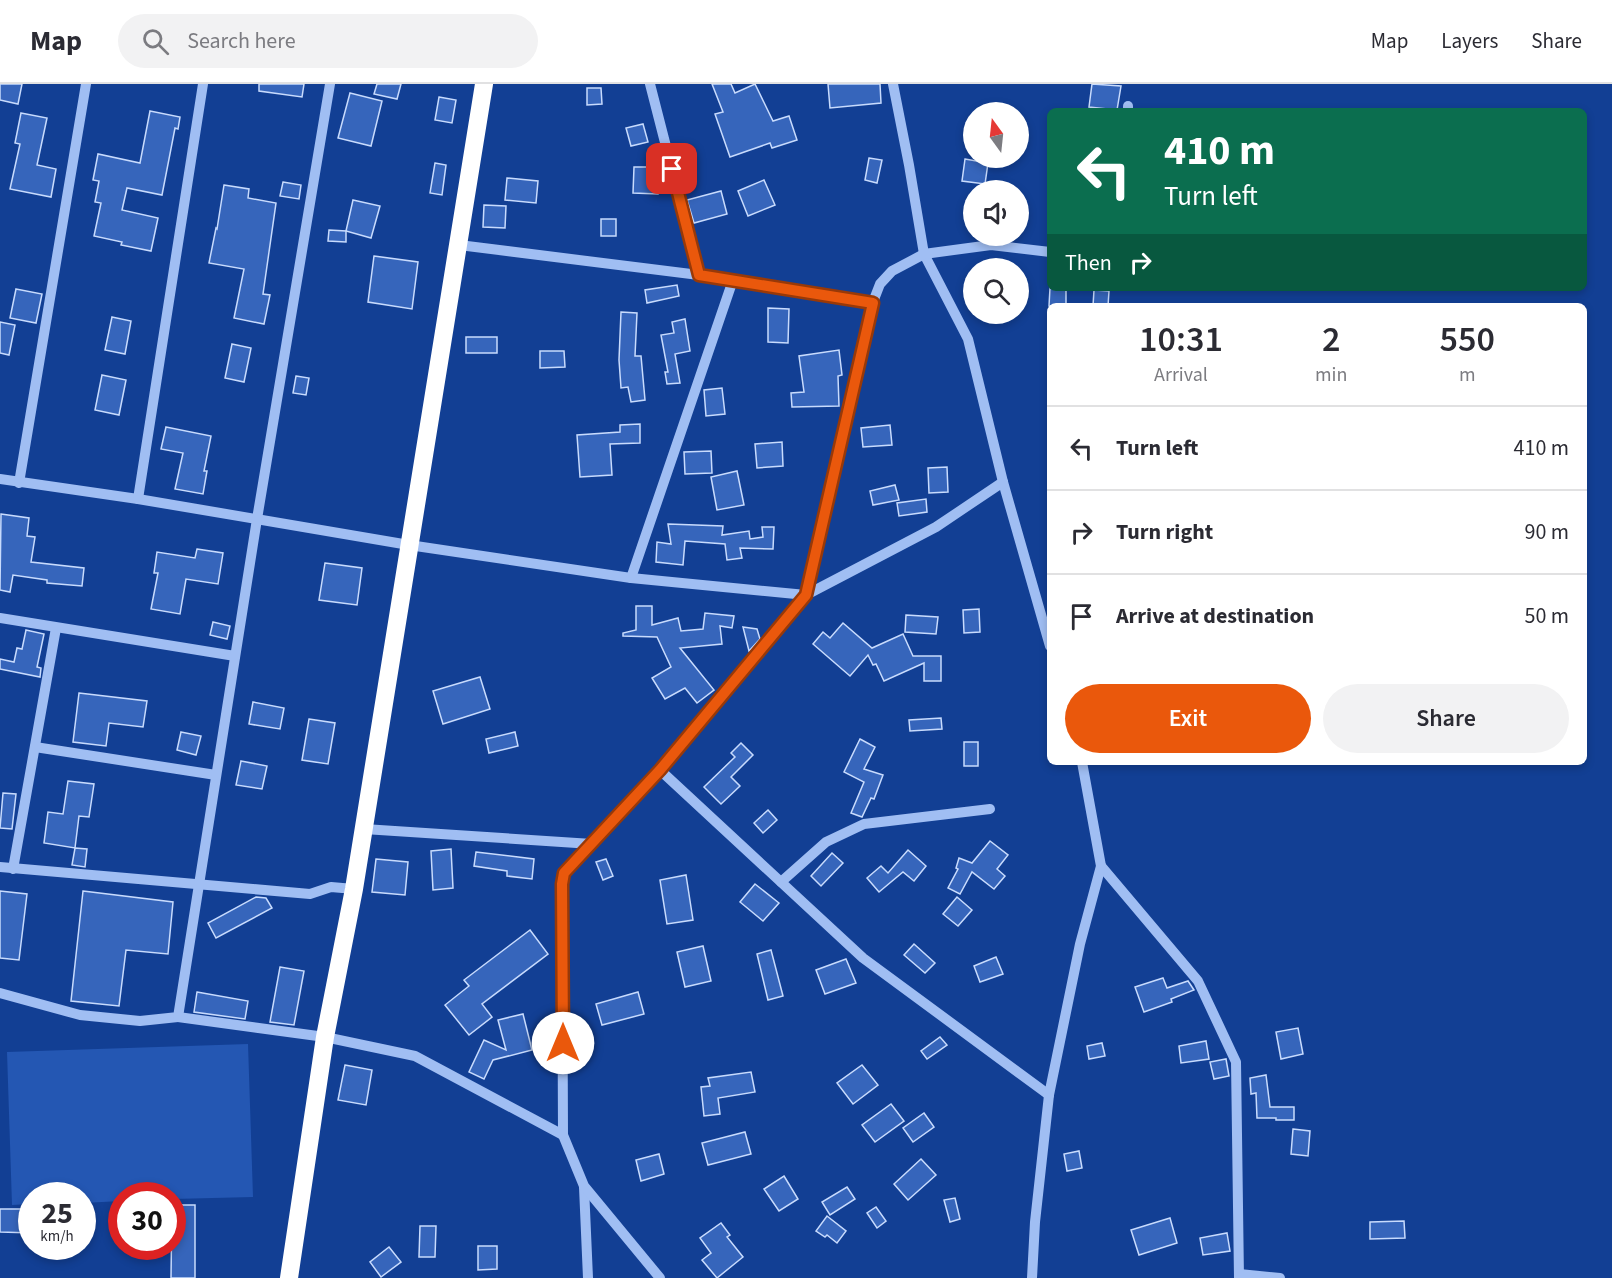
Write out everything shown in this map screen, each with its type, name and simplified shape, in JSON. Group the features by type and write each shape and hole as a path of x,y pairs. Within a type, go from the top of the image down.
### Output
{"highway":[{"path":"289,1278 326,1037 364,829 484,84"}],"street":[{"path":"19,483 86,84"},
{"path":"138,499 203,84"},
{"path":"178,1017 257,519 330,84"},
{"path":"650,84 699,275"},
{"path":"893,84 924,254 968,339 1003,482 1047,636"},
{"path":"459,245 699,275 873,303"},
{"path":"806,595 873,303 880,284 892,271 924,254 991,245 1047,252"},
{"path":"631,578 733,280"},
{"path":"0,479 138,499 409,545 631,578 806,595"},
{"path":"660,1278 584,1186 563,1135 562,884 564,873 660,770 806,595 936,527 1003,482"},
{"path":"0,618 235,656"},
{"path":"13,869 56,628"},
{"path":"34,747 216,775"},
{"path":"1032,1278 1035,1222 1049,1095 1080,944 1101,866 1083,765"},
{"path":"660,770 863,958 1049,1095"},
{"path":"781,882 825,842 864,824 990,809"},
{"path":"364,829 592,844"},
{"path":"1101,866 1198,981 1236,1062 1239,1276 1280,1278"},
{"path":"0,867 310,894 331,887 354,889"},
{"path":"0,993 80,1015 140,1021 178,1017 326,1037 415,1056 563,1135"},
{"path":"584,1186 588,1278"}],"shaded area":[{"path":"248,1044 253,1197 186,1199 186,1182 108,1182 108,1202 96,1202 96,1182 18,1182 18,1205 12,1205 7,1052"}],"building":[{"path":"0,84 22,84 18,104 0,100"},
{"path":"259,84 304,84 302,97 259,91"},
{"path":"377,84 401,84 397,99 374,94"},
{"path":"712,84 731,84 735,93 755,84 773,121 789,116 797,140 772,148 770,143 730,157 715,114 723,112"},
{"path":"828,84 880,84 881,103 830,108"},
{"path":"1092,84 1121,86 1117,108 1089,107"},
{"path":"587,88 601,88 602,104 587,105"},
{"path":"350,93 382,101 371,146 338,138"},
{"path":"439,97 456,100 452,123 435,120"},
{"path":"150,111 180,117 178,129 175,128 162,195 127,188 122,210 158,218 151,251 121,245 122,242 94,236 101,203 95,202 99,181 93,180 98,154 140,163"},
{"path":"21,113 47,118 37,165 56,169 51,197 10,189 20,144 15,143"},
{"path":"643,124 648,142 631,146 626,128"},
{"path":"869,158 882,160 877,183 865,180"},
{"path":"435,163 446,165 442,195 430,193"},
{"path":"634,167 659,167 658,194 633,193"},
{"path":"964,168 987,168 986,180 962,181"},
{"path":"507,178 538,181 536,203 505,200"},
{"path":"764,180 775,205 748,216 738,191"},
{"path":"283,182 301,185 299,199 280,196"},
{"path":"224,185 249,189 248,198 276,203 263,294 270,295 264,324 234,318 244,269 209,263"},
{"path":"721,191 727,214 694,223 687,200"},
{"path":"353,200 380,206 371,238 346,231"},
{"path":"484,205 506,206 505,228 483,227"},
{"path":"601,219 616,219 616,236 601,236"},
{"path":"329,230 346,231 346,242 328,241"},
{"path":"374,256 418,262 412,309 368,302"},
{"path":"677,285 679,296 647,303 645,290"},
{"path":"16,289 42,294 36,323 10,318"},
{"path":"1050,291 1066,291 1066,303 1049,303"},
{"path":"1094,291 1109,291 1108,303 1093,303"},
{"path":"768,308 789,309 788,343 768,342"},
{"path":"621,312 637,313 635,356 641,356 645,400 631,402 628,387 621,388 619,360"},
{"path":"112,317 131,321 125,354 105,350"},
{"path":"685,319 690,351 675,354 680,383 667,384 665,372 668,372 661,335 674,333 672,322"},
{"path":"0,322 15,325 9,355 0,353"},
{"path":"466,337 497,337 497,353 466,353"},
{"path":"232,344 251,348 244,382 225,378"},
{"path":"839,350 842,375 838,376 839,406 792,407 791,393 804,392 799,356"},
{"path":"540,351 564,351 565,367 540,368"},
{"path":"102,375 126,380 119,415 95,410"},
{"path":"296,376 309,378 306,395 293,393"},
{"path":"722,388 725,414 706,416 704,390"},
{"path":"640,424 640,443 610,444 612,475 580,477 577,435 620,432 620,425"},
{"path":"890,425 892,445 863,447 861,428"},
{"path":"166,427 211,436 204,471 207,471 203,494 175,489 183,453 161,449"},
{"path":"782,442 783,466 757,468 755,444"},
{"path":"711,451 712,473 685,474 684,452"},
{"path":"947,467 948,492 929,493 928,468"},
{"path":"737,471 744,505 717,510 711,477"},
{"path":"895,485 899,500 873,505 870,491"},
{"path":"926,499 927,512 899,516 897,503"},
{"path":"1,514 29,518 27,536 35,537 31,562 84,568 82,586 47,583 47,580 13,575 10,592 0,590"},
{"path":"668,524 723,526 722,535 749,531 750,539 763,537 762,527 774,527 773,549 740,548 742,558 727,560 725,544 685,541 683,565 656,562 657,542 671,544"},
{"path":"197,549 223,553 218,584 186,579 180,614 151,609 158,573 154,573 157,552 195,558"},
{"path":"325,563 362,568 357,605 319,600"},
{"path":"636,606 652,606 652,625 678,618 681,631 703,629 705,613 734,616 732,628 720,626 722,644 680,648 714,690 697,703 685,688 665,699 652,678 671,667 657,637 623,636 623,633 636,630"},
{"path":"979,609 980,632 964,633 963,610"},
{"path":"906,615 938,617 936,634 905,632"},
{"path":"213,622 230,626 227,639 210,635"},
{"path":"843,623 872,648 903,634 913,656 941,656 941,681 924,681 924,663 884,681 876,664 873,665 868,655 850,676 813,644 823,632 830,638"},
{"path":"743,627 757,629 760,639 749,651"},
{"path":"26,630 44,634 37,667 41,668 40,677 0,669 0,659 14,662 17,648 22,649"},
{"path":"480,677 490,709 443,724 433,691"},
{"path":"79,693 147,701 143,727 109,723 106,746 73,742"},
{"path":"253,702 284,708 280,729 249,724"},
{"path":"941,718 942,729 910,731 909,720"},
{"path":"309,719 335,723 328,764 302,760"},
{"path":"181,732 201,736 196,755 177,750"},
{"path":"515,732 518,746 489,753 486,739"},
{"path":"860,739 875,747 864,769 883,775 874,799 871,798 862,817 851,813 864,782 844,772"},
{"path":"964,742 978,742 978,766 964,766"},
{"path":"741,743 753,755 731,777 740,786 721,804 704,787 735,757 731,753"},
{"path":"241,761 267,766 262,789 236,785"},
{"path":"68,781 94,784 89,817 79,816 75,848 44,843 48,812 63,814"},
{"path":"3,793 16,794 12,829 0,828"},
{"path":"768,810 777,820 763,833 754,823"},
{"path":"990,841 1008,855 997,869 1005,876 994,889 972,872 960,894 948,888 958,869 956,868 959,858 972,863"},
{"path":"75,848 87,849 85,867 72,865"},
{"path":"451,849 453,888 433,890 431,851"},
{"path":"908,850 926,866 914,881 903,872 879,892 867,878 881,866 888,873"},
{"path":"476,852 534,859 532,879 507,876 507,871 474,866"},
{"path":"832,853 843,863 821,886 811,876"},
{"path":"376,859 408,862 405,895 372,892"},
{"path":"606,859 613,876 603,880 596,862"},
{"path":"686,875 693,920 667,924 660,880"},
{"path":"755,884 779,903 763,921 740,902"},
{"path":"0,891 27,894 19,960 0,958"},
{"path":"83,891 173,902 168,954 126,950 119,1006 71,1001"},
{"path":"256,897 266,898 272,908 216,938 208,923"},
{"path":"957,897 972,910 958,926 943,914"},
{"path":"530,930 548,954 482,1004 492,1017 469,1035 445,1005 469,986 464,980"},
{"path":"914,944 935,963 925,973 904,955"},
{"path":"703,946 711,981 685,987 677,952"},
{"path":"771,950 783,996 768,1000 757,954"},
{"path":"996,957 1003,974 980,982 974,966"},
{"path":"846,959 856,983 825,994 816,970"},
{"path":"280,967 304,971 294,1025 270,1022"},
{"path":"1163,978 1167,988 1188,981 1194,990 1171,999 1172,1002 1144,1012 1135,987"},
{"path":"197,992 248,1001 245,1019 194,1012"},
{"path":"638,992 644,1014 602,1025 596,1004"},
{"path":"523,1014 532,1050 493,1060 484,1079 469,1072 484,1040 506,1050 498,1020"},
{"path":"1298,1028 1303,1054 1281,1059 1276,1032"},
{"path":"940,1037 947,1045 927,1059 921,1051"},
{"path":"1206,1041 1209,1059 1181,1063 1179,1046"},
{"path":"1102,1043 1105,1056 1089,1059 1087,1046"},
{"path":"1226,1059 1229,1076 1214,1079 1210,1062"},
{"path":"345,1065 372,1070 366,1105 338,1100"},
{"path":"862,1065 878,1085 853,1104 837,1083"},
{"path":"751,1072 755,1092 718,1098 720,1114 704,1116 701,1087 710,1086 708,1078"},
{"path":"1266,1075 1270,1107 1294,1107 1294,1120 1257,1118 1256,1093 1251,1094 1250,1078"},
{"path":"891,1104 904,1121 875,1142 862,1125"},
{"path":"924,1113 934,1127 913,1142 903,1128"},
{"path":"1293,1129 1310,1131 1308,1156 1291,1154"},
{"path":"745,1132 751,1154 708,1165 702,1143"},
{"path":"1079,1151 1082,1168 1067,1171 1064,1154"},
{"path":"659,1154 664,1174 641,1181 636,1160"},
{"path":"921,1159 936,1175 908,1200 894,1184"},
{"path":"784,1176 798,1199 779,1211 764,1189"},
{"path":"847,1187 855,1199 830,1215 822,1202"},
{"path":"955,1198 960,1219 950,1222 944,1200"},
{"path":"186,1205 195,1205 195,1278 171,1278 171,1260 186,1260"},
{"path":"876,1207 886,1221 877,1228 867,1213"},
{"path":"0,1209 18,1209 18,1233 0,1232"},
{"path":"827,1216 846,1231 837,1243 827,1235 825,1237 816,1231"},
{"path":"1170,1218 1177,1243 1139,1255 1131,1230"},
{"path":"1404,1221 1405,1238 1370,1239 1370,1222"},
{"path":"721,1223 730,1235 727,1237 743,1257 717,1278 702,1260 711,1253 700,1238"},
{"path":"420,1226 436,1226 435,1257 419,1257"},
{"path":"1227,1233 1230,1251 1203,1255 1200,1238"},
{"path":"478,1246 497,1246 497,1269 478,1270"},
{"path":"389,1247 401,1262 381,1277 370,1262"}],"route":[{"path":"563,1043 562,884 564,873 660,770 806,595 873,303 699,275 672,169"}]}
